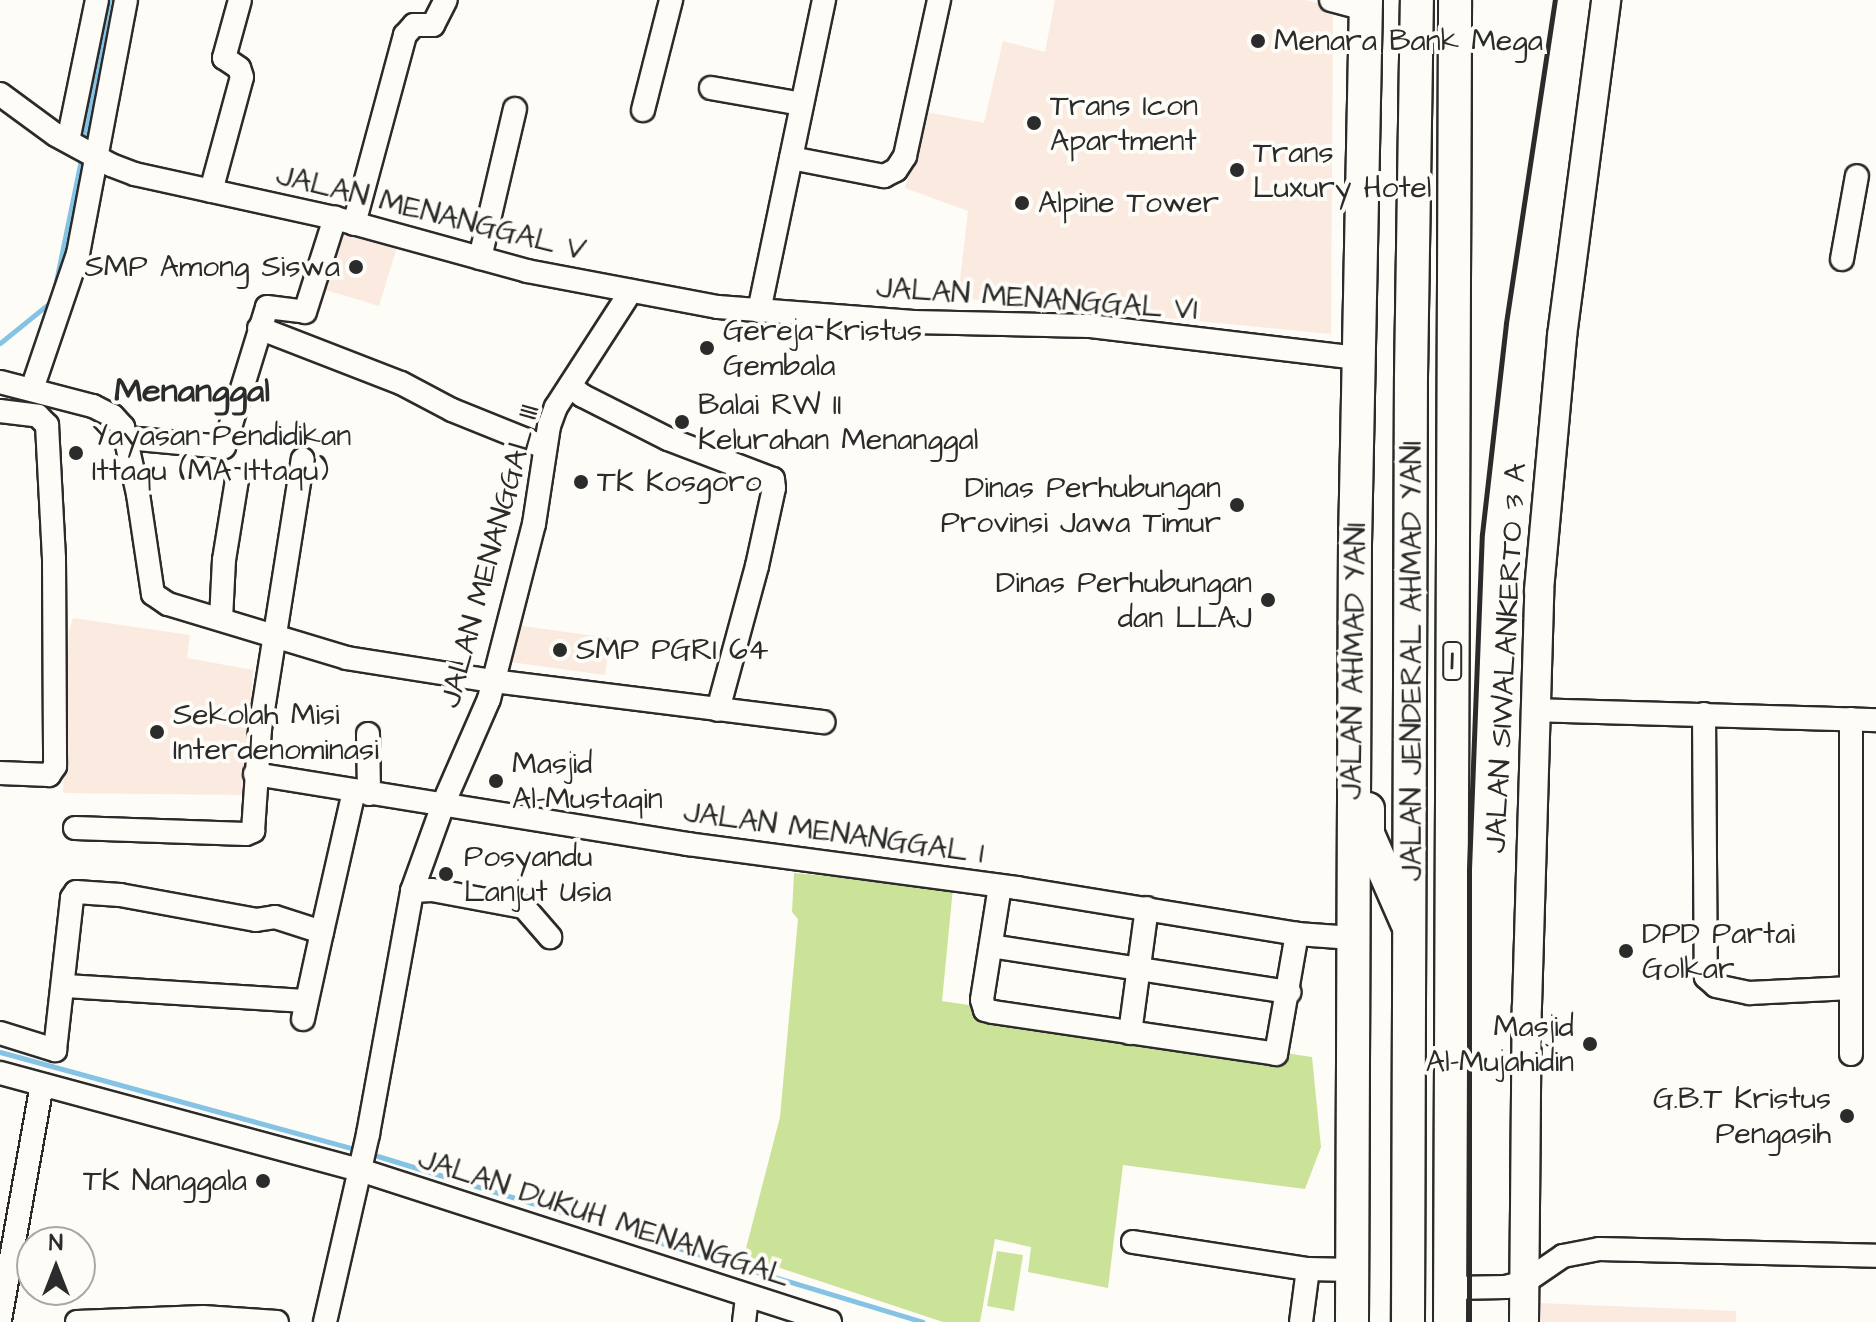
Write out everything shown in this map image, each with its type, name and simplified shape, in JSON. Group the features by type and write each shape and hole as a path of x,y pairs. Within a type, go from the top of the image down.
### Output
{"highway":[{"name":"JALAN JENDERAL AHMAD YANI","path":"1408,1322 1412,933 1411,376 1417,0"},
{"name":"JALAN JENDERAL AHMAD YANI","path":"1450,1322 1455,0"},
{"name":"JALAN AHMAD YANI","path":"1352,1322 1357,358 1366,4"},
{"path":"1354,651 1367,671 1368,834 1412,933"}],"main road":[{"name":"JALAN SIWALANKERTO 3 A","path":"1524,1322 1533,710 1539,590 1562,336 1606,0"}],"street":[{"path":"32,389 78,254 83,150 97,0"},
{"path":"83,150 126,0"},
{"path":"211,191 242,77 239,68 224,58 240,0"},
{"path":"127,438 224,447 259,328 270,306 305,312 344,221 405,35 414,25 433,25 446,0"},
{"path":"643,110 671,0"},
{"path":"759,311 824,0"},
{"path":"791,158 884,176 896,170 905,156 939,0"},
{"path":"1331,0 1366,4"},
{"path":"711,88 802,104"},
{"name":"JALAN MENANGGAL V","path":"0,94 83,150 135,174 344,221 480,258 631,291 759,311"},
{"path":"480,258 515,109"},
{"path":"1842,259 1858,177"},
{"name":"JALAN MENANGGAL III","path":"364,1153 412,891 493,681 534,524 544,447 556,407 631,291"},
{"name":"JALAN MENANGGAL VI","path":"759,311 913,322 1089,326 1357,358"},
{"path":"259,328 401,383 452,410 544,447"},
{"path":"0,382 93,406 113,416 127,438 153,594 168,604 347,658 493,681 823,722"},
{"path":"570,386 583,396 668,439 773,479 774,488 757,566 718,710"},
{"path":"0,411 44,419 54,558 54,768 49,775 0,773"},
{"path":"75,828 246,834 254,828 255,774 273,636 303,459"},
{"path":"221,619 224,560 237,480"},
{"path":"1533,710 1876,720"},
{"path":"1704,714 1706,977 1716,986 1750,993 1851,988"},
{"path":"1851,719 1851,1054"},
{"path":"65,986 305,1010 322,932 362,793 368,734"},
{"name":"JALAN MENANGGAL I","path":"255,774 362,793 444,802 688,844 1000,886 1297,934 1353,938"},
{"path":"1000,886 982,1000 985,1010 1276,1054 1297,934"},
{"path":"412,891 432,890 520,906 534,915 550,937"},
{"path":"3,1043 55,1050 65,986 72,898 76,892 120,895 256,920 275,917 322,932"},
{"path":"1130,1033 1147,908"},
{"path":"991,946 1289,992"},
{"name":"JALAN DUKUH MENANGGAL","path":"0,1073 42,1085 364,1153 747,1298 819,1321"},
{"path":"0,1320 42,1085"},
{"path":"325,1322 364,1153"},
{"path":"1133,1242 1308,1269 1352,1270"},
{"path":"1451,1288 1506,1287 1525,1282 1563,1256 1599,1249 1876,1256"},
{"path":"1301,1322 1308,1269"},
{"path":"744,1322 747,1298"},
{"path":"77,1322 203,1317 277,1322"}],"shaded area":[{"path":"1055,0 1306,0 1333,7 1331,334 958,298 968,211 905,188 927,112 984,123 1003,41 1045,52"},
{"name":"SMP Among Siswa","path":"334,228 397,247 379,306 316,287"},
{"name":"Sekolah Misi Interdenominasi","path":"73,618 190,635 187,658 253,670 244,795 63,793 69,631"},
{"name":"SMP PGRI 64","path":"515,625 610,638 605,675 510,662"},
{"path":"1538,1303 1736,1311 1736,1322 1538,1322"}],"green space":[{"path":"794,873 953,888 942,1001 1312,1057 1321,1147 1305,1189 1123,1165 1108,1288 1028,1272 1031,1247 995,1239 980,1322 943,1322 744,1256 780,1117 798,919 792,912"},
{"path":"997,1251 1023,1255 1014,1311 987,1306"}],"waterway":[{"path":"83,145 109,0"},
{"path":"0,343 52,301 82,155"},
{"path":"0,1052 358,1150"},
{"path":"371,1154 577,1217"},
{"path":"645,1238 923,1322"},
{"path":"1391,1322 1392,1277"}],"railway":[{"path":"1469,1322 1469,869 1482,534 1506,323 1555,0"}],"place":[{"name":"Menara Bank Mega","path":"1258,41"},
{"name":"Trans Icon Apartment","path":"1034,123"},
{"name":"Trans Luxury Hotel","path":"1237,170"},
{"name":"Alpine Tower","path":"1022,203"},
{"name":"SMP Among Siswa","path":"356,267"},
{"name":"Gereja Kristus Gembala","path":"707,348"},
{"name":"Balai RW II Kelurahan Menanggal","path":"682,422"},
{"name":"Yayasan Pendidikan Ittaqu (MA Ittaqu)","path":"76,453"},
{"name":"TK Kosgoro","path":"581,482"},
{"name":"Dinas Perhubungan Provinsi Jawa Timur","path":"1237,505"},
{"name":"Dinas Perhubungan dan LLAJ","path":"1268,600"},
{"name":"SMP PGRI 64","path":"560,650"},
{"name":"Sekolah Misi Interdenominasi","path":"157,732"},
{"name":"Masjid Al-Mustaqin","path":"496,781"},
{"name":"Posyandu Lanjut Usia","path":"446,874"},
{"name":"DPD Partai Golkar","path":"1626,951"},
{"name":"Masjid Al-Mujahidin","path":"1590,1044"},
{"name":"G.B.T Kristus Pengasih","path":"1847,1116"},
{"name":"TK Nanggala","path":"263,1181"}],"district":[{"name":"Menanggal","path":"192,392"}]}
